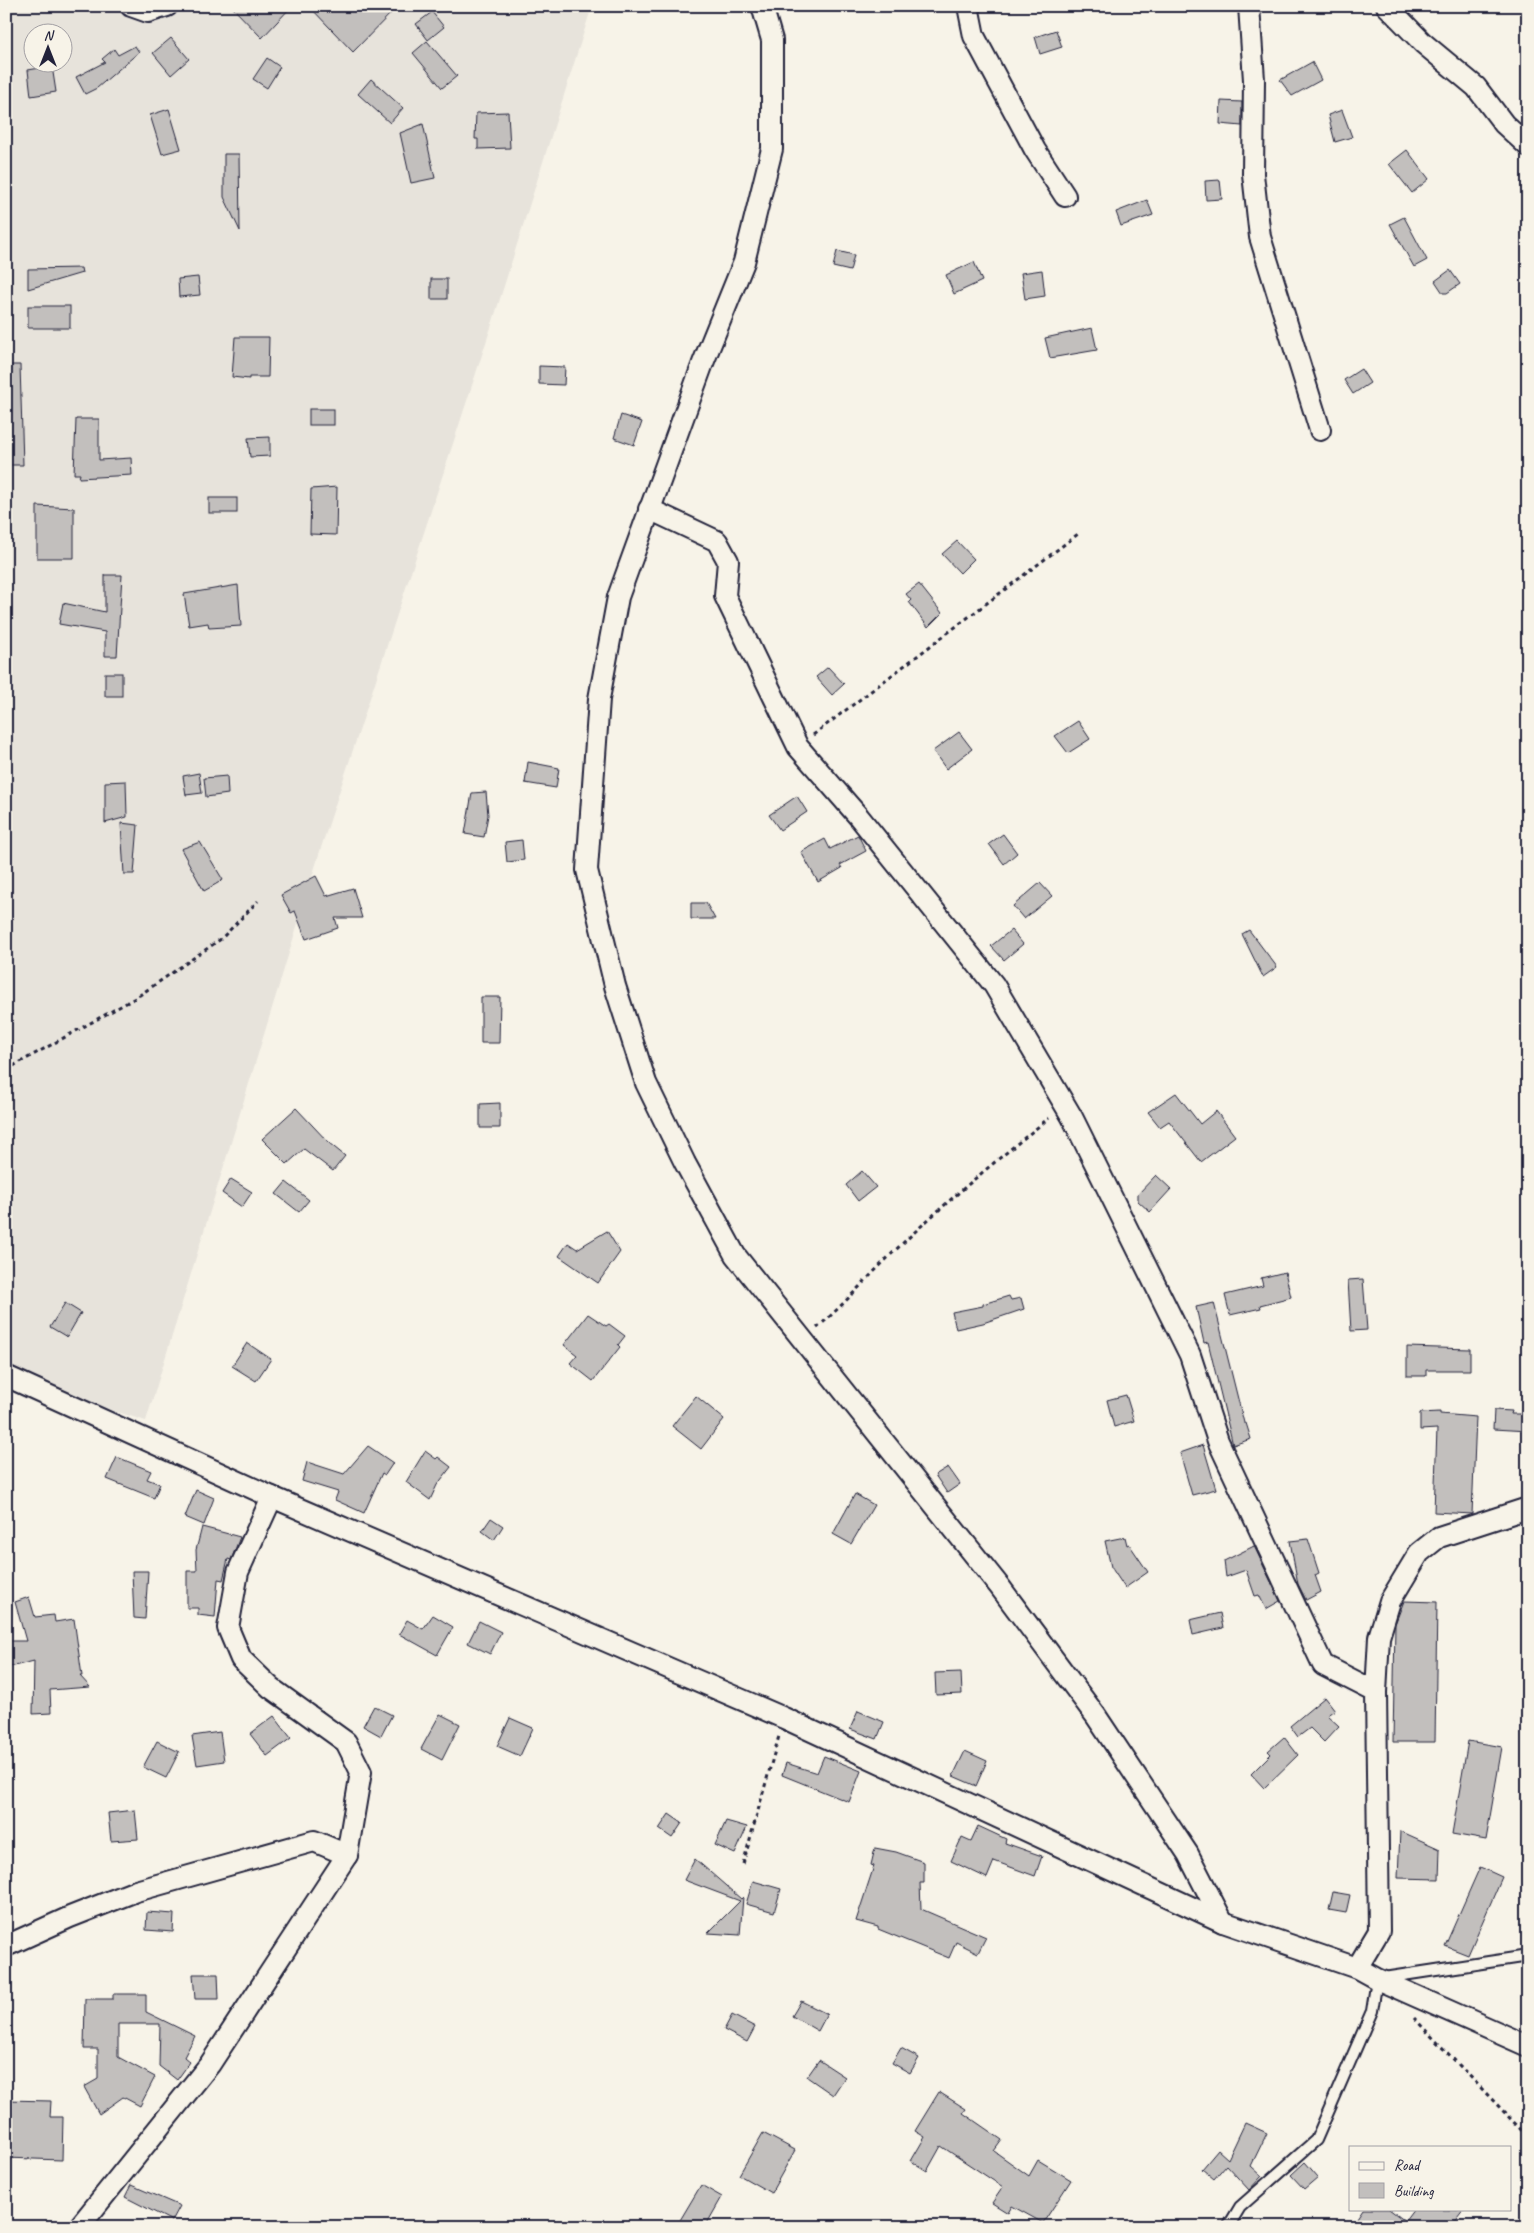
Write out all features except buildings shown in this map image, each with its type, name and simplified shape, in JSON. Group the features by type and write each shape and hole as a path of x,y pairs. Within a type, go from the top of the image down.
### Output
{"street":[{"path":"131,6 148,12 167,6"},
{"path":"762,6 772,40 772,149 744,262 703,363 618,597 599,699 587,870 615,986 646,1083 685,1163 735,1255 1000,1587 1096,1716 1188,1854 1224,1922"},
{"path":"968,6 974,36 1035,150 1065,196"},
{"path":"1249,6 1254,80 1253,174 1260,238 1320,430"},
{"path":"1387,6 1423,43 1476,87 1504,124 1528,146"},
{"path":"649,509 717,541 728,560 725,596 798,747 859,817 994,985 1065,1106 1190,1355 1218,1442 1323,1664 1376,1692"},
{"path":"6,1376 272,1498 784,1718 1224,1922 1357,1968 1377,1979 1528,2046"},
{"path":"79,2227 210,2064 347,1855 361,1772 346,1742 271,1688 242,1659 228,1628 238,1572 272,1498"},
{"path":"1357,1968 1379,1931 1376,1692 1379,1637 1390,1601 1419,1553 1439,1537 1528,1508"},
{"path":"6,1946 70,1917 136,1891 314,1841 347,1855"}],"lane":[{"path":"1228,2227 1240,2207 1316,2140 1372,2011 1377,1979 1528,1956"}],"path":[{"path":"798,747 1078,534"},
{"path":"6,1070 137,997 221,939 258,901"},
{"path":"815,1329 834,1313 900,1246 977,1176 1065,1106"},
{"path":"743,1864 784,1718"},
{"path":"1412,2015 1528,2137"}],"shaded area":[{"path":"6,6 592,6 493,321 320,851 146,1421 6,1377"}]}
